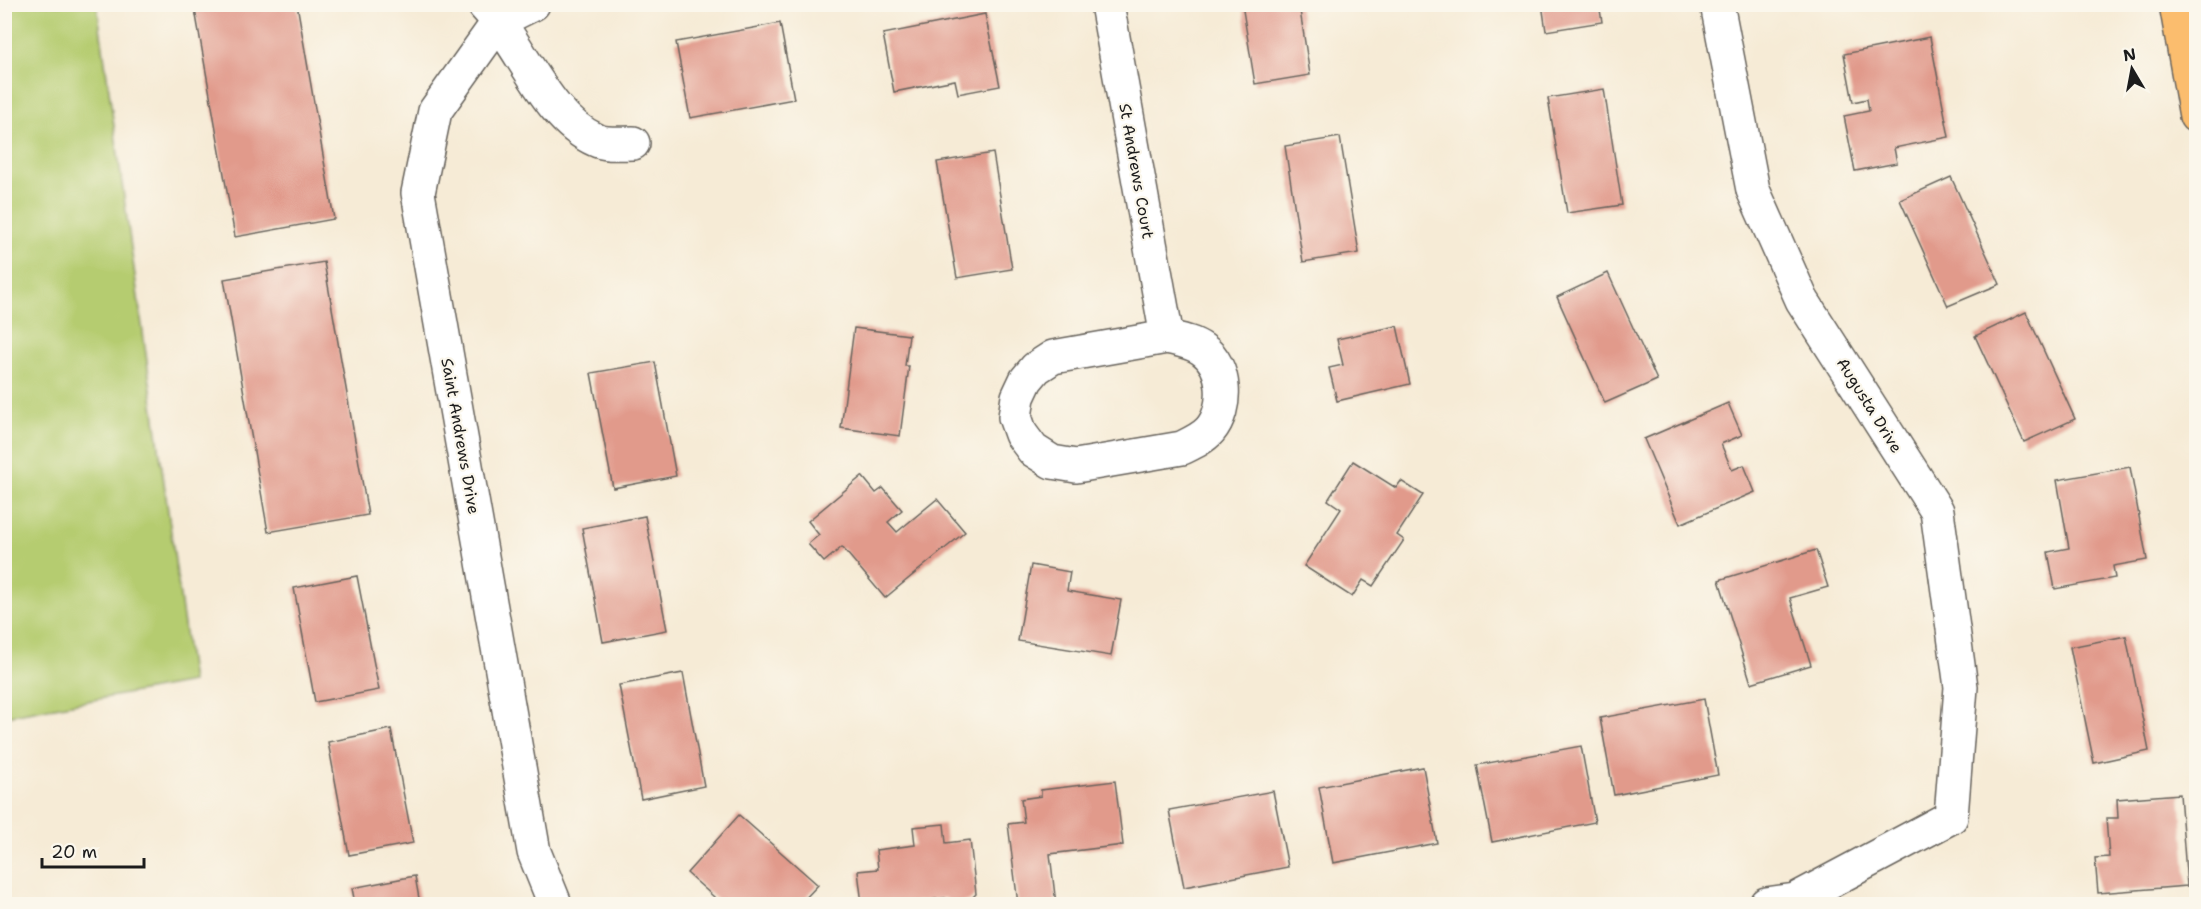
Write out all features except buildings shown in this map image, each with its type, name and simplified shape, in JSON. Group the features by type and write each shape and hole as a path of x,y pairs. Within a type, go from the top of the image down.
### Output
{"main road":[{"path":"2176,4 2196,116"}],"street":[{"name":"Saint Andrews Drive","path":"533,4 492,13 435,111 418,193 534,852 555,904"},
{"name":"St Andrews Court","path":"1107,4 1167,337"},
{"name":"Augusta Drive","path":"1717,4 1753,190 1802,300 1937,511 1961,687 1951,817 1795,900 1766,904"},
{"path":"492,13 563,118 597,141 633,143"},
{"path":"1167,337 1187,341 1204,350 1215,362 1221,378 1222,396 1219,415 1210,430 1197,441 1182,448 1076,466 1052,462 1033,450 1022,434 1016,417 1018,397 1026,380 1036,368 1053,357 1167,337"}],"green space":[{"path":"5,4 97,5 192,682 5,716"}]}
